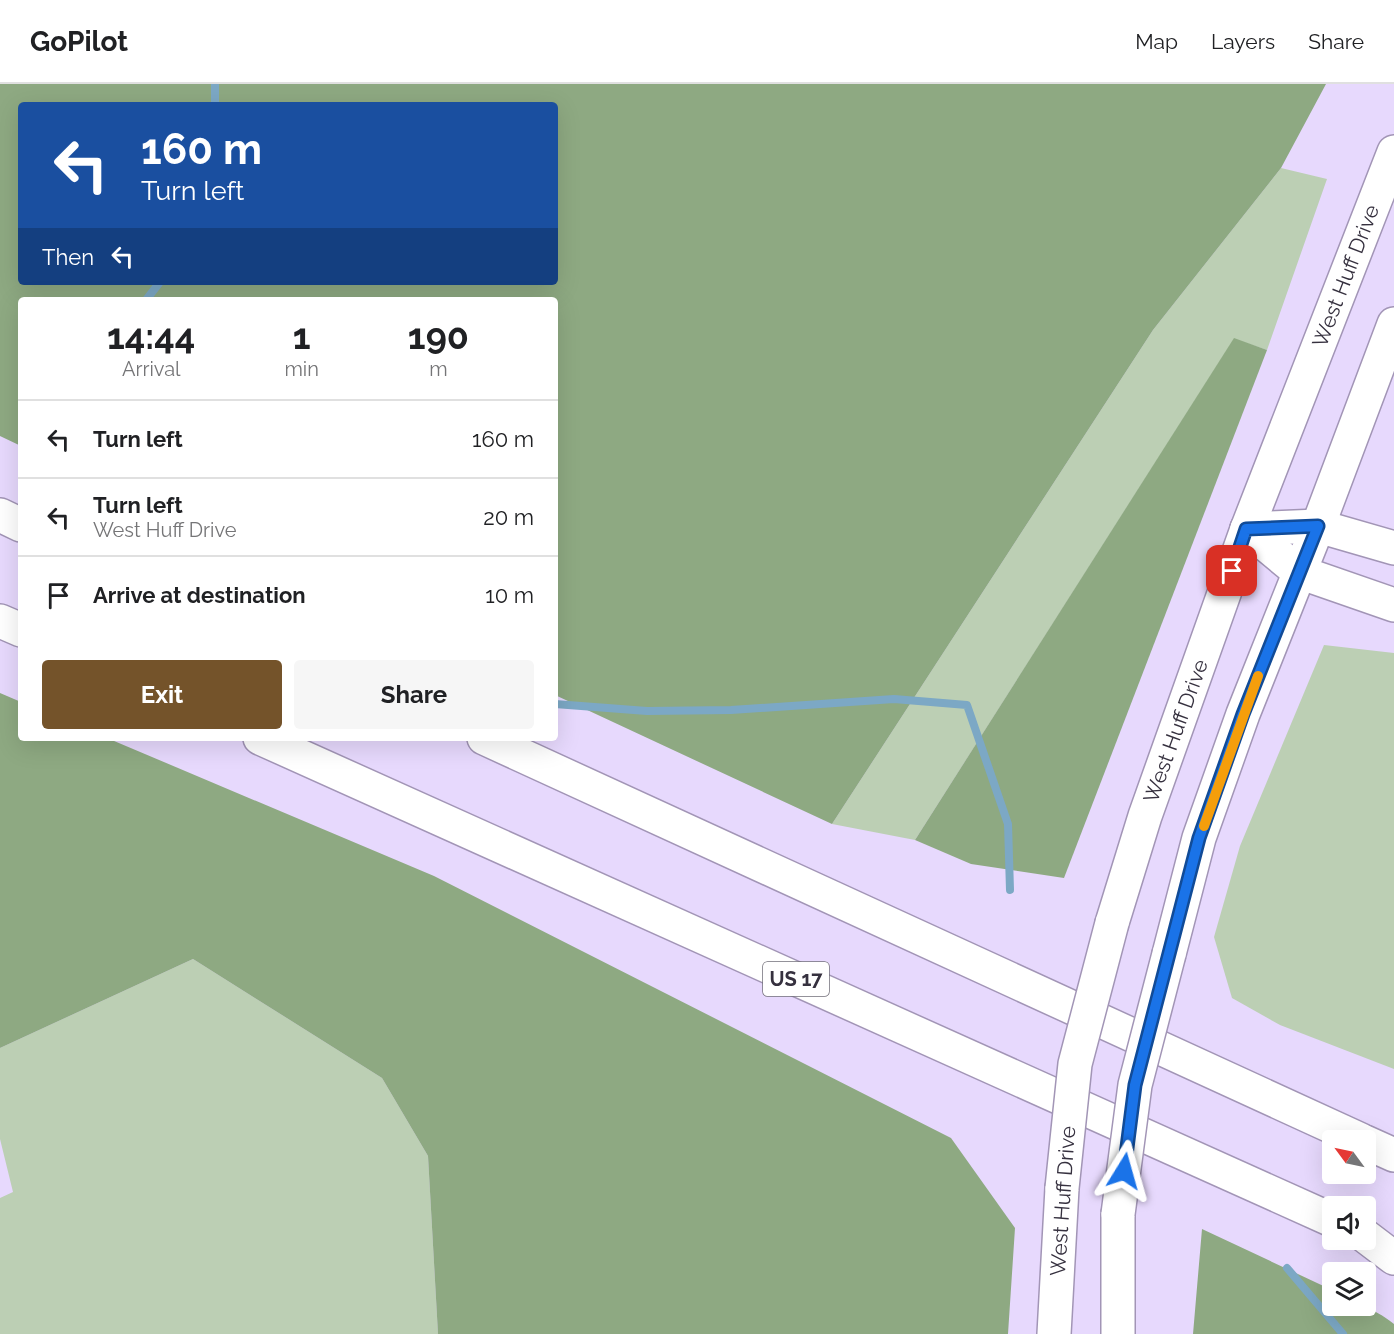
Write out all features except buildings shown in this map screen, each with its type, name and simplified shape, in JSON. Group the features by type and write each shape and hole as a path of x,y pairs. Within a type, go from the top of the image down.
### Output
{"main road":[{"name":"West Huff Drive","path":"1054,1334 1062,1188 1076,1064 1112,923 1145,816 1189,698 1246,529 1394,152"},
{"path":"1118,1334 1118,1214 1135,1085 1199,838 1243,714 1318,526 1394,324"},
{"path":"0,515 18,524"},
{"path":"1246,529 1318,526 1394,548"},
{"path":"1246,529 1299,572 1394,605"},
{"path":"0,621 18,629"},
{"name":"US 17","path":"267,741 1322,1216"},
{"path":"491,741 1340,1130"},
{"path":"1376,1142 1394,1143"},
{"path":"1376,1147 1394,1155"},
{"path":"1376,1240 1394,1248"},
{"path":"1376,1244 1394,1258"}],"green space":[{"path":"0,84 1326,84 1281,168 1153,330 832,824 558,696 558,297 18,297 18,445 0,436"},
{"path":"1281,168 1327,179 1267,350 1234,339 915,840 832,824 1153,330"},
{"path":"1234,338 1267,350 1064,878 971,864 915,840"},
{"path":"1324,645 1394,653 1394,1069 1280,1025 1232,998 1214,937 1240,846"},
{"path":"0,693 18,701 18,741 114,741 434,876 951,1138 1015,1228 1008,1334 438,1334 428,1156 382,1078 193,959 0,1048"},
{"path":"193,959 382,1078 428,1156 438,1334 0,1334 0,1198 13,1192 0,1139 0,1048"},
{"path":"1202,1229 1322,1285 1322,1316 1376,1316 1376,1312 1394,1324 1394,1334 1193,1334"}],"waterway":[{"path":"215,84 215,102"},
{"path":"148,297 158,285"},
{"path":"558,704 647,711 731,710 894,699 967,705 1008,824 1010,890"},
{"path":"1287,1268 1343,1334"}],"slow traffic":[{"path":"1204,826 1258,676"}],"route":[{"path":"1124,1171 1135,1085 1199,838 1243,714 1318,526 1246,529 1232,571"}]}
